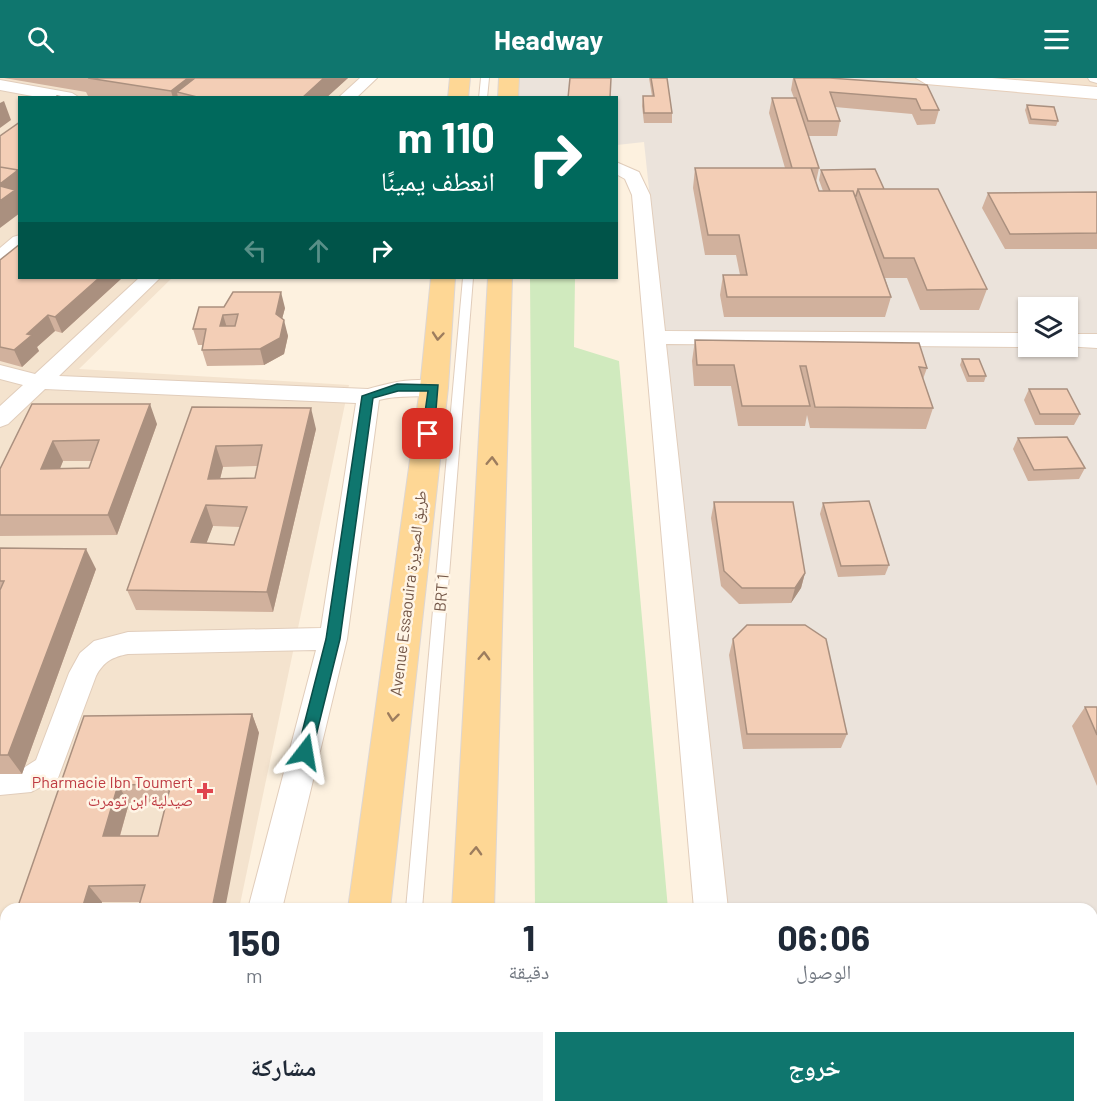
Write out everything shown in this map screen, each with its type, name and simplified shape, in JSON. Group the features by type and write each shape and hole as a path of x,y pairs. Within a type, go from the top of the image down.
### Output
{"main road":[{"path":"458,96 460,78"},
{"path":"508,96 509,78"},
{"name":"Avenue Essaouira طريق الصويرة","path":"370,903 434,388 443,279"},
{"path":"473,903 500,279"}],"street":[{"path":"348,96 369,78"},
{"path":"926,78 1097,93"},
{"path":"0,85 62,96"},
{"path":"618,168 633,176 639,184 710,903"},
{"path":"0,258 18,243"},
{"path":"0,419 149,279"},
{"path":"653,337 1018,340"},
{"path":"1078,340 1097,341"},
{"path":"0,372 39,382 368,396 397,388 434,388"},
{"path":"267,903 333,639 368,396"},
{"path":"0,782 24,782 47,769 83,673 96,653 105,648 128,643 333,639"}],"lane":[{"path":"483,96 485,78"},
{"name":"BRT 1","path":"415,903 468,279"}],"shaded area":[{"path":"0,78 378,78 359,96 18,96 18,279 171,279 79,369 349,385 240,903 0,903"},
{"path":"508,78 877,78 1097,98 1097,903 724,903 644,142 618,145 618,96 509,96"},
{"path":"877,78 1097,78 1097,98"}],"green space":[{"path":"530,279 575,279 574,347 619,361 667,903 535,903"}],"building":[{"path":"88,78 188,78 171,91"},
{"path":"195,78 324,78 304,96 193,96 177,92"},
{"path":"570,78 611,78 610,96 568,96"},
{"path":"651,78 667,78 672,113 644,113 643,96 654,96"},
{"path":"794,78 830,78 927,85 939,110 921,110 916,99 830,92 840,121 808,121"},
{"path":"772,98 796,98 819,168 792,168"},
{"path":"1027,105 1054,107 1058,121 1031,119"},
{"path":"18,123 18,170 0,167 0,136"},
{"path":"0,167 18,170 0,184"},
{"path":"695,168 811,168 819,191 853,191 891,297 727,297 723,275 747,275 739,235 708,235"},
{"path":"875,169 884,189 858,189 856,196 853,191 830,191 821,170"},
{"path":"0,186 15,190 0,201"},
{"path":"858,189 938,189 987,289 927,290 914,258 884,258"},
{"path":"1097,192 1097,233 1010,234 988,193"},
{"path":"18,246 18,279 98,279 55,317 48,315 27,334 32,335 14,350 0,347 0,260"},
{"path":"233,292 281,292 276,314 284,320 280,338 260,349 202,350 206,329 193,329 199,307 224,307","holes":["238,314 235,326 220,326 223,315"]},
{"path":"695,340 919,343 927,368 919,367 933,408 815,407 806,366 800,366 810,406 742,406 734,365 697,365"},
{"path":"962,359 979,359 986,376 969,376"},
{"path":"1029,389 1067,389 1080,414 1040,414"},
{"path":"32,404 150,404 108,515 0,515 0,469","holes":["99,440 89,468 41,469 53,441"]},
{"path":"192,407 311,408 267,592 127,590","holes":["262,445 255,478 208,479 216,446","206,505 247,507 234,545 191,542"]},
{"path":"1067,437 1085,468 1034,470 1018,438"},
{"path":"869,501 889,565 841,566 823,503"},
{"path":"714,502 793,502 805,573 795,588 742,588 724,571"},
{"path":"0,548 86,549 8,755 0,755 0,590 4,581 0,581"},
{"path":"747,625 805,625 826,639 847,734 747,734 733,639"},
{"path":"1085,707 1097,707 1097,735"},
{"path":"252,714 213,903 140,903 145,885 89,886 84,903 19,903 84,716","holes":["171,784 158,836 103,836 118,785"]}],"place":[{"name":"Pharmacie Ibn Toumert صيدلية ابن تومرت","path":"205,791"}],"route":[{"path":"305,752 333,639 368,396 397,388 434,388 428,434"}]}
